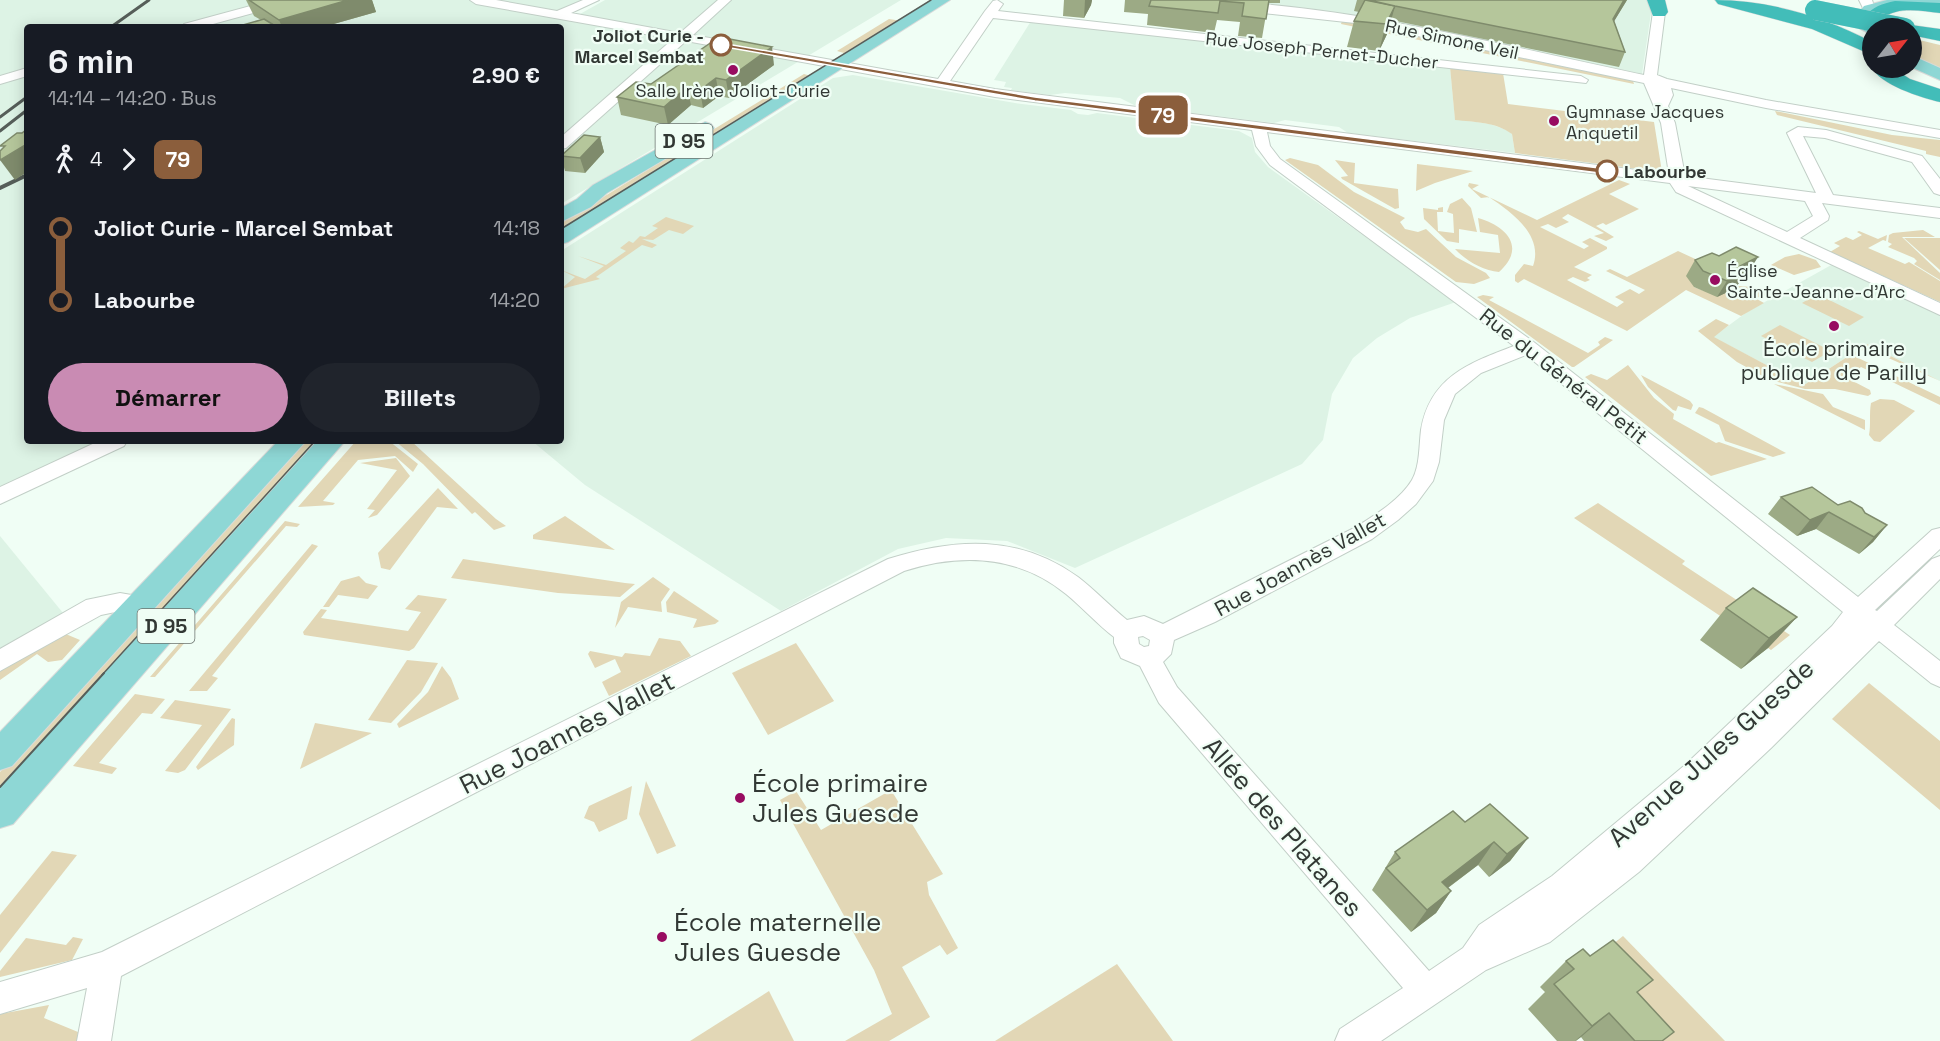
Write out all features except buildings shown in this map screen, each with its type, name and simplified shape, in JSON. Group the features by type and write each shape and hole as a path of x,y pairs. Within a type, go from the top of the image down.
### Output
{"highway":[{"path":"1724,0 1790,8 1816,6"},
{"path":"1743,0 1816,6"},
{"path":"1766,0 1816,6 1873,18"},
{"path":"1835,0 1886,18"},
{"path":"1874,18 1878,11 1883,9 1940,6"},
{"path":"1790,8 1862,44"},
{"path":"1790,8 1843,38 1862,52"},
{"path":"1922,21 1940,16"},
{"path":"1922,26 1940,28"},
{"path":"1922,31 1940,37"},
{"path":"1922,74 1940,81"},
{"path":"1896,78 1903,83 1940,96"}],"main road":[{"name":"D 95","path":"564,214 662,151 684,141 916,0"},
{"name":"D 95","path":"564,236 942,0"},
{"path":"1867,4 1940,6"},
{"path":"1922,66 1940,75"},
{"name":"D 95","path":"0,755 290,444"},
{"name":"D 95","path":"0,812 329,444"}],"street":[{"path":"199,24 286,0"},
{"path":"476,0 812,62 1025,98 1940,213"},
{"path":"557,15 593,0"},
{"path":"564,142 725,0"},
{"path":"941,84 999,0"},
{"name":"Rue Simone Veil","path":"1182,0 1339,17 1655,84 1940,134"},
{"name":"Rue Simone Veil","path":"1223,0 1380,20 1628,72 1655,84"},
{"path":"1658,6 1655,84 1668,123 1680,186 1685,191 1940,310"},
{"name":"Rue Joseph Pernet-Ducher","path":"989,14 1655,84"},
{"path":"0,80 24,73"},
{"name":"Rue du Général Petit","path":"1259,128 1263,146 1275,162 1528,347 1664,453 1940,676"},
{"path":"1788,238 1820,220 1821,216 1819,197 1794,133 1798,131 1826,134 1917,159 1940,190"},
{"path":"625,199 615,195 609,189 684,141"},
{"name":"Rue Joannès Vallet","path":"1154,646 1386,519 1406,501 1426,476 1432,425 1437,408 1448,389 1482,365 1528,347"},
{"path":"0,496 111,444"},
{"name":"Avenue Jules Guesde","path":"1352,1041 1474,959 1539,931 1629,862 1761,740 1940,536"},
{"name":"Rue Joannès Vallet","path":"0,998 107,966 896,565 920,556 971,549 994,551 1035,564 1070,584 1109,621 1126,633 1134,627 1144,626 1156,631 1154,646"},
{"name":"Avenue Jules Guesde","path":"1867,619 1940,566"},
{"path":"0,661 95,606 120,602 140,605"},
{"name":"Allée des Platanes","path":"1154,646 1168,695 1426,991"},
{"path":"94,1041 107,966"}],"shaded area":[{"path":"0,0 588,0 565,11 580,14 605,0 901,0 564,202 564,24 24,24 24,444 107,444 0,494"},
{"path":"1231,0 1646,0 1652,6 1642,74 1387,20"},
{"path":"889,19 902,21 851,55 837,51"},
{"path":"1031,21 1450,67 1455,119 1490,124 1507,130 1512,134 1515,153 1348,133 1339,127 1285,120 1274,123 1136,106 1120,98 1065,93 1050,95 1011,90 1012,88 1004,87 1006,82 994,80"},
{"path":"1342,21 1633,81 1634,84 1341,24"},
{"path":"1922,41 1940,45 1940,70 1922,61"},
{"name":"Gymnase Jacques Anquetil","path":"1450,67 1503,73 1508,104 1654,122 1662,172 1515,153 1512,134 1506,130 1485,123 1455,120"},
{"path":"804,74 811,76 564,228 564,221"},
{"path":"853,75 1015,103 1071,110 1078,114 1097,113 1239,131 1252,138 1255,152 1268,167 1456,302 1410,318 1377,338 1353,358 1332,394 1323,440 1302,464 1075,568 1007,541 946,538 898,549 781,611 585,485 536,444 564,444 564,249 833,78"},
{"path":"1775,111 1892,135 1940,140 1940,157 1926,154 1926,151 1777,115"},
{"path":"1290,158 1318,165 1354,192 1405,218 1400,222 1405,229 1418,232 1426,229 1456,257 1486,273 1490,278 1474,284 1456,282 1285,160"},
{"path":"1335,160 1355,163 1354,183 1398,189 1399,208 1395,209 1342,179 1341,177 1348,176"},
{"path":"1417,164 1473,171 1416,191"},
{"path":"1619,180 1630,184 1609,194 1639,209 1606,225 1603,223 1596,226 1614,237 1606,241 1594,236 1604,233 1568,214 1562,218 1569,222 1556,228 1548,224 1540,227 1584,249 1589,246 1582,242 1590,238 1607,247 1574,267 1592,275 1587,278 1590,280 1585,282 1573,277 1567,280 1617,307 1624,302 1615,297 1630,289 1639,294 1645,290 1606,271 1610,269 1627,277 1678,251 1706,264 1694,287 1704,291 1731,289 1737,286 1753,287 1769,295 1755,298 1764,303 1741,316 1686,290 1627,331 1524,279 1518,283 1515,281 1515,275 1524,264 1533,266 1534,244 1530,234 1515,217 1489,197 1537,220"},
{"path":"1469,183 1479,185 1472,189 1489,197 1481,198 1468,186"},
{"path":"1462,198 1471,208 1477,232 1459,229 1459,243 1447,241 1424,219 1423,208 1438,210 1443,207 1443,212 1437,212 1438,231 1454,233 1453,214 1447,212 1450,204"},
{"path":"666,217 694,226 683,234 669,230 653,240 642,239 657,245 652,248 642,245 596,277 600,279 564,288 575,277 564,271 585,279 604,266 578,256 606,265 626,251 620,248 629,241 633,243 640,236 645,237 658,228 652,226"},
{"path":"1478,218 1497,226 1510,239 1511,254 1499,272 1487,270 1475,264 1455,249 1500,253 1498,235 1480,232"},
{"path":"1923,230 1935,237 1902,237 1940,273 1940,280 1914,264 1917,261 1914,258 1888,247 1892,244 1888,242 1889,235 1893,233"},
{"path":"1857,232 1878,239 1887,235 1886,241 1883,240 1868,248 1905,264 1909,262 1940,281 1940,302 1830,252 1840,246 1834,243 1846,237 1853,240 1862,235"},
{"path":"1904,238 1940,238 1940,270"},
{"path":"1799,254 1816,260 1821,267 1794,275 1771,265 1785,257"},
{"name":"École primaire publique de Parilly","path":"1833,264 1940,314 1940,381 1867,344 1804,385 1713,337 1747,312"},
{"path":"1817,294 1864,317 1849,326 1802,303"},
{"path":"1483,295 1494,297 1489,300 1588,353 1600,345 1598,342 1605,337 1613,340 1572,367 1477,297"},
{"path":"1716,319 1729,325 1714,337 1804,385 1867,344 1940,381 1866,348 1854,356 1940,397 1940,405 1861,367 1847,378 1870,390 1871,394 1868,396 1835,389 1805,389 1770,380 1737,362 1698,331"},
{"path":"1780,325 1831,351 1812,362 1761,336"},
{"path":"1628,365 1654,398 1674,414 1673,419 1716,443 1719,442 1767,459 1711,476 1585,377 1591,374 1607,380"},
{"path":"1641,375 1690,401 1693,405 1691,410 1678,406 1676,411 1673,410 1648,387"},
{"path":"1774,384 1823,394 1833,407 1865,420 1865,430"},
{"path":"1880,399 1894,400 1915,411 1880,442 1874,441 1869,435 1871,403"},
{"path":"1699,407 1786,453 1773,457 1725,441 1719,425 1695,413"},
{"path":"302,444 316,444 0,792 0,772"},
{"path":"353,444 393,444 418,464 413,472 395,456 358,460 323,501 335,503 333,505 298,507"},
{"path":"399,444 414,444 506,526 494,530 475,512 472,514 423,464"},
{"path":"396,458 410,476 377,515 368,518 375,510 367,509 397,470 360,463"},
{"path":"438,488 458,509 437,507 390,570 381,568 378,553"},
{"path":"1598,503 1685,561 1682,564 1790,635 1771,650 1574,518"},
{"path":"565,516 615,550 533,539 533,535"},
{"path":"285,521 300,524 297,527 286,526 155,677 150,677"},
{"path":"0,536 63,613 0,649"},
{"path":"312,544 318,546 212,676 218,678 207,691 189,691"},
{"path":"463,559 635,584 620,597 558,593 451,578"},
{"path":"359,576 366,583 378,586 368,599 338,595 329,607 323,607 341,581"},
{"path":"653,577 670,589 661,602 662,612 628,607 615,628 621,602"},
{"path":"674,591 719,621 715,624 693,628 697,619 667,612 666,602"},
{"path":"418,595 447,599 414,648 409,651 304,635 303,632 321,609 327,610 321,618 408,631 421,612 405,609"},
{"path":"61,632 80,640 62,660 48,662 37,654 0,680 0,667"},
{"path":"659,638 680,641 691,656 609,696 602,682 621,672 615,659 595,668 588,654 590,651 622,657 625,653 650,656"},
{"path":"796,643 834,701 768,735 732,673"},
{"path":"407,660 438,663 421,692 391,723 368,720"},
{"path":"442,666 451,678 459,699 399,728 397,724 428,692"},
{"path":"1869,683 1940,741 1940,810 1832,719"},
{"path":"135,694 165,699 152,714 142,713 99,763 117,768 112,774 73,766"},
{"path":"175,700 231,709 185,770 178,773 165,771 202,725 160,718"},
{"path":"232,718 235,719 234,745 198,770 196,767"},
{"path":"315,723 372,733 300,769"},
{"path":"646,781 676,846 657,854 639,814"},
{"path":"632,786 627,819 599,832 594,822 584,818 589,806"},
{"path":"891,790 943,874 927,882 929,895 958,948 947,955 940,945 902,967 930,1017 889,1041 845,1041 892,1014 874,970 780,800 796,791 821,830"},
{"path":"52,851 77,855 0,953 0,915"},
{"path":"1623,936 1725,1041 1657,1041 1586,966"},
{"path":"73,937 83,939 72,960 0,977 0,971 26,938 66,945"},
{"path":"1117,964 1173,1041 995,1041"},
{"path":"769,991 794,1041 690,1041"},
{"path":"49,1005 44,1018 78,1032 77,1041 0,1041 0,1014"}],"tram line":[{"path":"564,227 931,0"},
{"path":"102,675 312,444"},
{"path":"0,787 104,673"}],"railway":[{"path":"115,24 149,0"},
{"path":"0,117 24,99"},
{"path":"0,131 24,112"},
{"path":"0,188 24,176"}],"bus line":[{"name":"79","path":"721,45 1035,99 1607,171"}],"place":[{"name":"Joliot Curie - Marcel Sembat","path":"721,45"},
{"name":"Salle Irène Joliot-Curie","path":"733,70"},
{"name":"Gymnase Jacques Anquetil","path":"1554,121"},
{"name":"Labourbe","path":"1607,171"},
{"name":"Église Sainte-Jeanne-d'Arc","path":"1715,280"},
{"name":"École primaire publique de Parilly","path":"1834,326"},
{"name":"École primaire Jules Guesde","path":"740,798"},
{"name":"École maternelle Jules Guesde","path":"662,937"}]}
